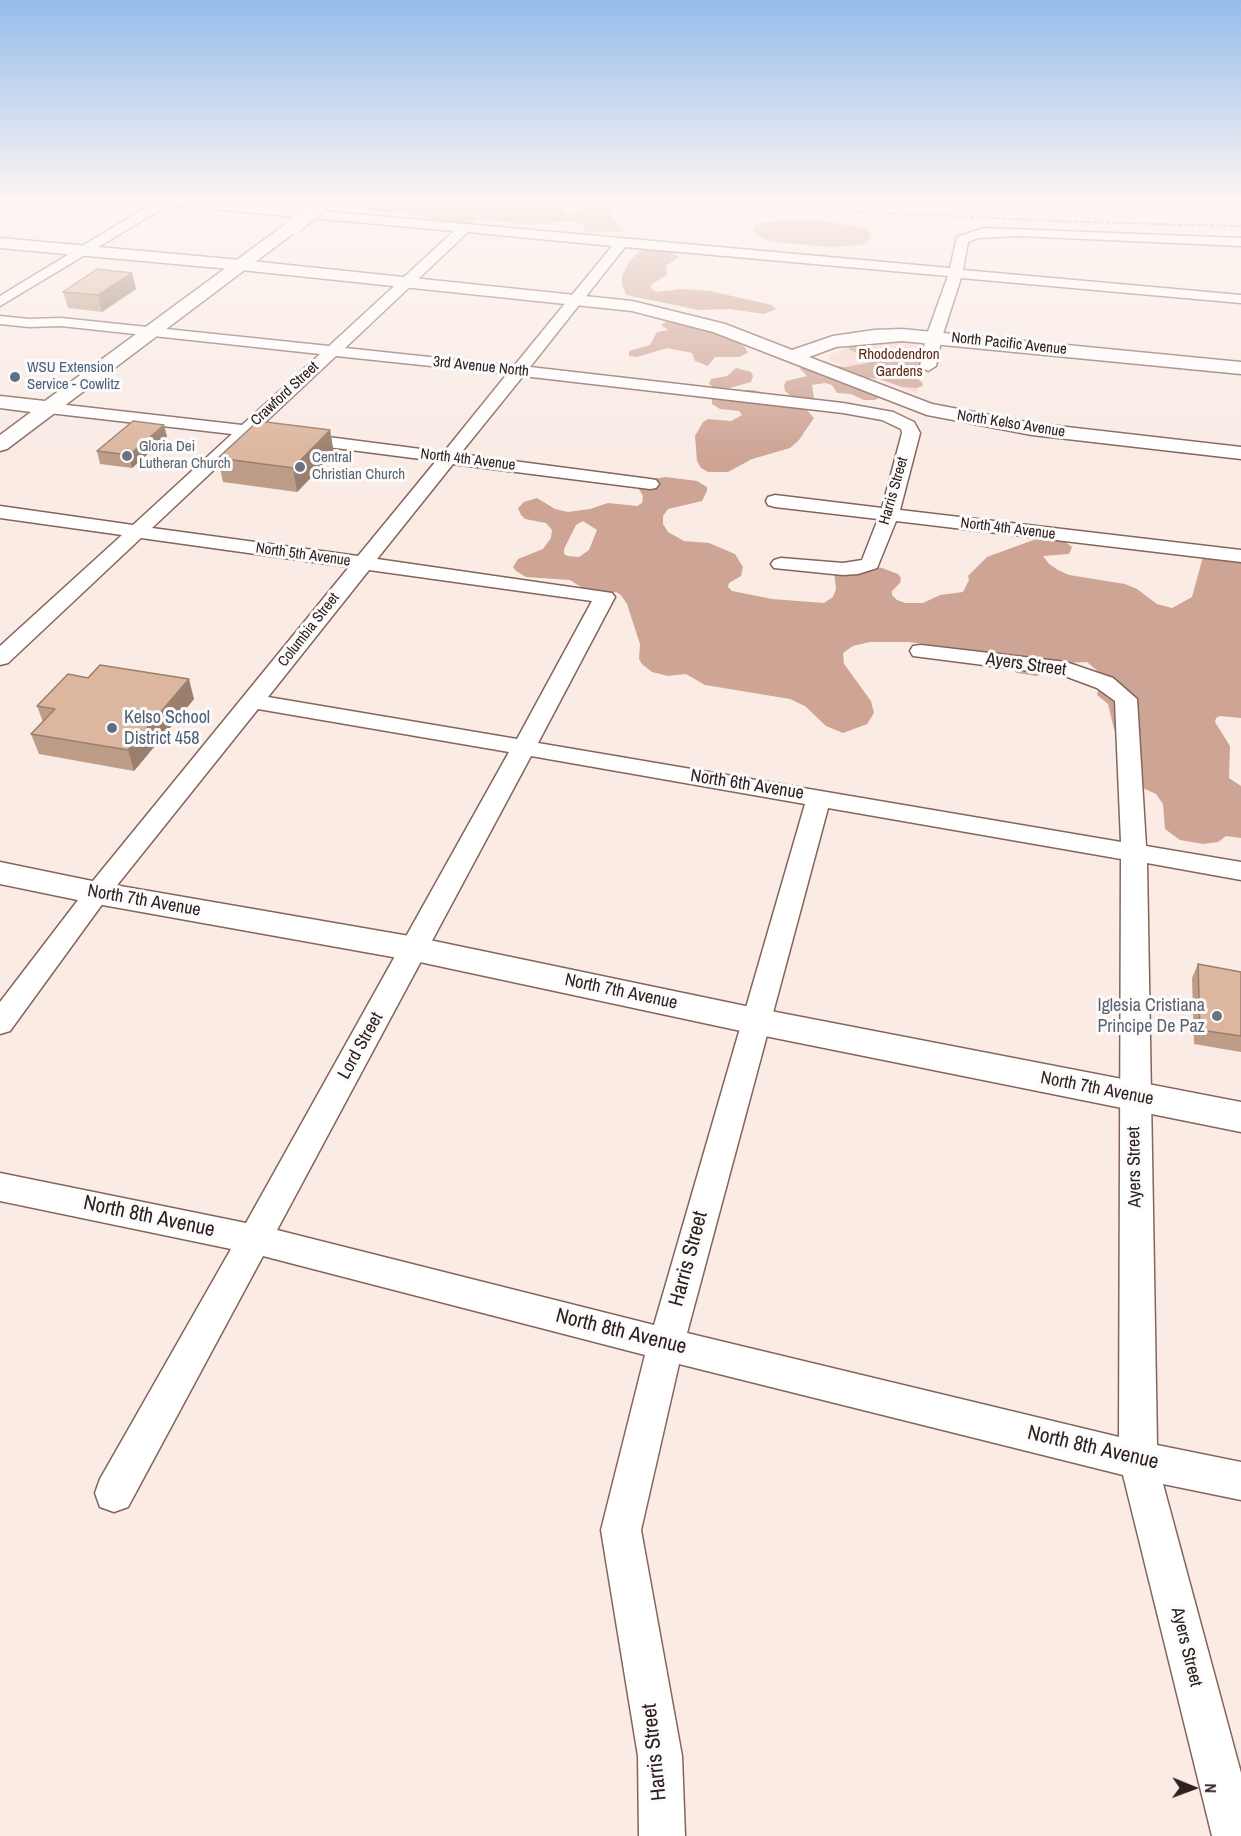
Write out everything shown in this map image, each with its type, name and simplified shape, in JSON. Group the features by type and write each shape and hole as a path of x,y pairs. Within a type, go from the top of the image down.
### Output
{"street":[{"path":"0,302 29,284"},
{"path":"0,445 215,284"},
{"name":"Crawford Street","path":"0,658 403,284"},
{"path":"421,284 632,306 719,328 790,357"},
{"name":"Columbia Street","path":"0,1023 97,893 253,701 361,563 589,284"},
{"path":"928,366 934,336 952,284"},
{"path":"1079,284 1241,299"},
{"name":"3rd Avenue North","path":"0,311 46,316 61,322"},
{"name":"3rd Avenue North","path":"0,320 28,323 61,322 517,370 843,408 900,421"},
{"name":"North Pacific Avenue","path":"790,357 817,346 874,336 934,336 1241,368"},
{"name":"North Kelso Avenue","path":"790,357 927,409 978,421 1241,453"},
{"name":"North 4th Avenue","path":"0,402 246,431 650,484"},
{"name":"Harris Street","path":"781,564 843,569 870,564 889,514 911,433 908,426 900,421"},
{"name":"North 4th Avenue","path":"775,501 1241,556"},
{"name":"North 5th Avenue","path":"0,512 605,597"},
{"name":"Lord Street","path":"114,1493 415,949 605,597"},
{"name":"Ayers Street","path":"921,651 1066,669 1105,683 1126,699 1134,854 1138,1460 1235,1836"},
{"name":"North 6th Avenue","path":"253,701 1241,871"},
{"name":"Harris Street","path":"662,1836 660,1756 621,1530 666,1344 819,797"},
{"name":"North 7th Avenue","path":"0,873 97,893 415,949 755,1021 1241,1118"},
{"name":"North 8th Avenue","path":"0,1187 254,1239 666,1344 1138,1460 1241,1481"}],"green space":[{"path":"622,284 653,284 651,288 656,292 681,289 710,291 772,305 776,309 764,314 730,309 699,310 626,295"},
{"path":"667,321 721,333 745,347 748,353 739,357 715,357 708,366 695,361 692,353 667,348 637,357 629,356 629,351 650,345 657,332 668,330 661,325"},
{"name":"Rhododendron Gardens","path":"902,341 928,342 917,394 829,360 831,354 856,345"},
{"path":"849,346 884,350 891,359 899,358 906,352 913,355 921,366 912,375 922,382 923,386 902,387 880,379 866,378 864,380 881,392 881,397 875,400 864,400 851,394 837,393 832,385 825,383 812,385 814,398 807,400 793,398 785,391 786,381 807,376 800,369 802,366 823,363 845,367 868,363 866,358 849,349"},
{"path":"736,368 751,372 753,376 751,382 726,389 716,389 709,384 711,379 727,376"},
{"path":"731,390 753,390 787,399 804,407 814,418 799,440 790,448 752,459 728,472 708,472 701,468 697,461 695,436 703,422 708,419 731,421 742,415 739,411 720,409 712,404 712,398"},
{"path":"666,477 697,481 707,487 702,501 668,509 663,516 663,524 668,532 684,541 709,543 735,554 743,567 741,576 729,583 728,587 732,591 772,599 824,603 833,597 836,589 834,571 865,565 898,574 901,578 900,583 892,591 892,595 897,600 905,603 923,603 940,595 963,592 969,580 968,576 987,557 1036,539 1051,538 1063,540 1072,547 1069,554 1043,556 1058,570 1069,575 1125,584 1137,589 1157,604 1172,608 1192,597 1204,553 1241,555 1241,718 1220,716 1215,722 1230,746 1229,778 1241,786 1241,838 1226,836 1218,842 1203,844 1180,840 1165,829 1163,804 1156,794 1143,788 1137,778 1133,761 1114,729 1108,704 1097,695 1101,674 1087,662 1065,663 1037,676 1017,673 996,656 979,651 908,642 870,642 853,646 843,653 844,664 871,701 874,713 867,724 843,733 826,726 805,706 790,699 705,685 686,674 668,676 652,672 639,659 640,644 627,604 621,595 616,592 587,594 570,580 526,577 513,567 518,559 543,549 551,538 552,530 546,523 525,519 521,515 518,508 524,502 537,498 555,509 568,512 590,509 608,503 637,506 642,503 643,496 639,489 645,480","holes":["583,521 597,530 589,550 579,557 564,554 564,549 576,525"]}],"building":[{"path":"75,284 115,284 98,295 63,292"},
{"path":"133,421 164,425 129,455 97,451"},
{"path":"258,421 330,430 293,468 218,458"},
{"name":"Kelso School District 458","path":"100,665 189,679 128,750 31,734 55,709 37,706 68,674 88,678"},
{"name":"Iglesia Cristiana Principe De Paz","path":"1198,964 1241,972 1241,1036 1200,1030"}],"place":[{"name":"WSU Extension Service - Cowlitz","path":"15,377"},
{"name":"Gloria Dei Lutheran Church","path":"127,456"},
{"name":"Central Christian Church","path":"300,467"},
{"name":"Kelso School District 458","path":"112,728"},
{"name":"Iglesia Cristiana Principe De Paz","path":"1217,1016"}]}
